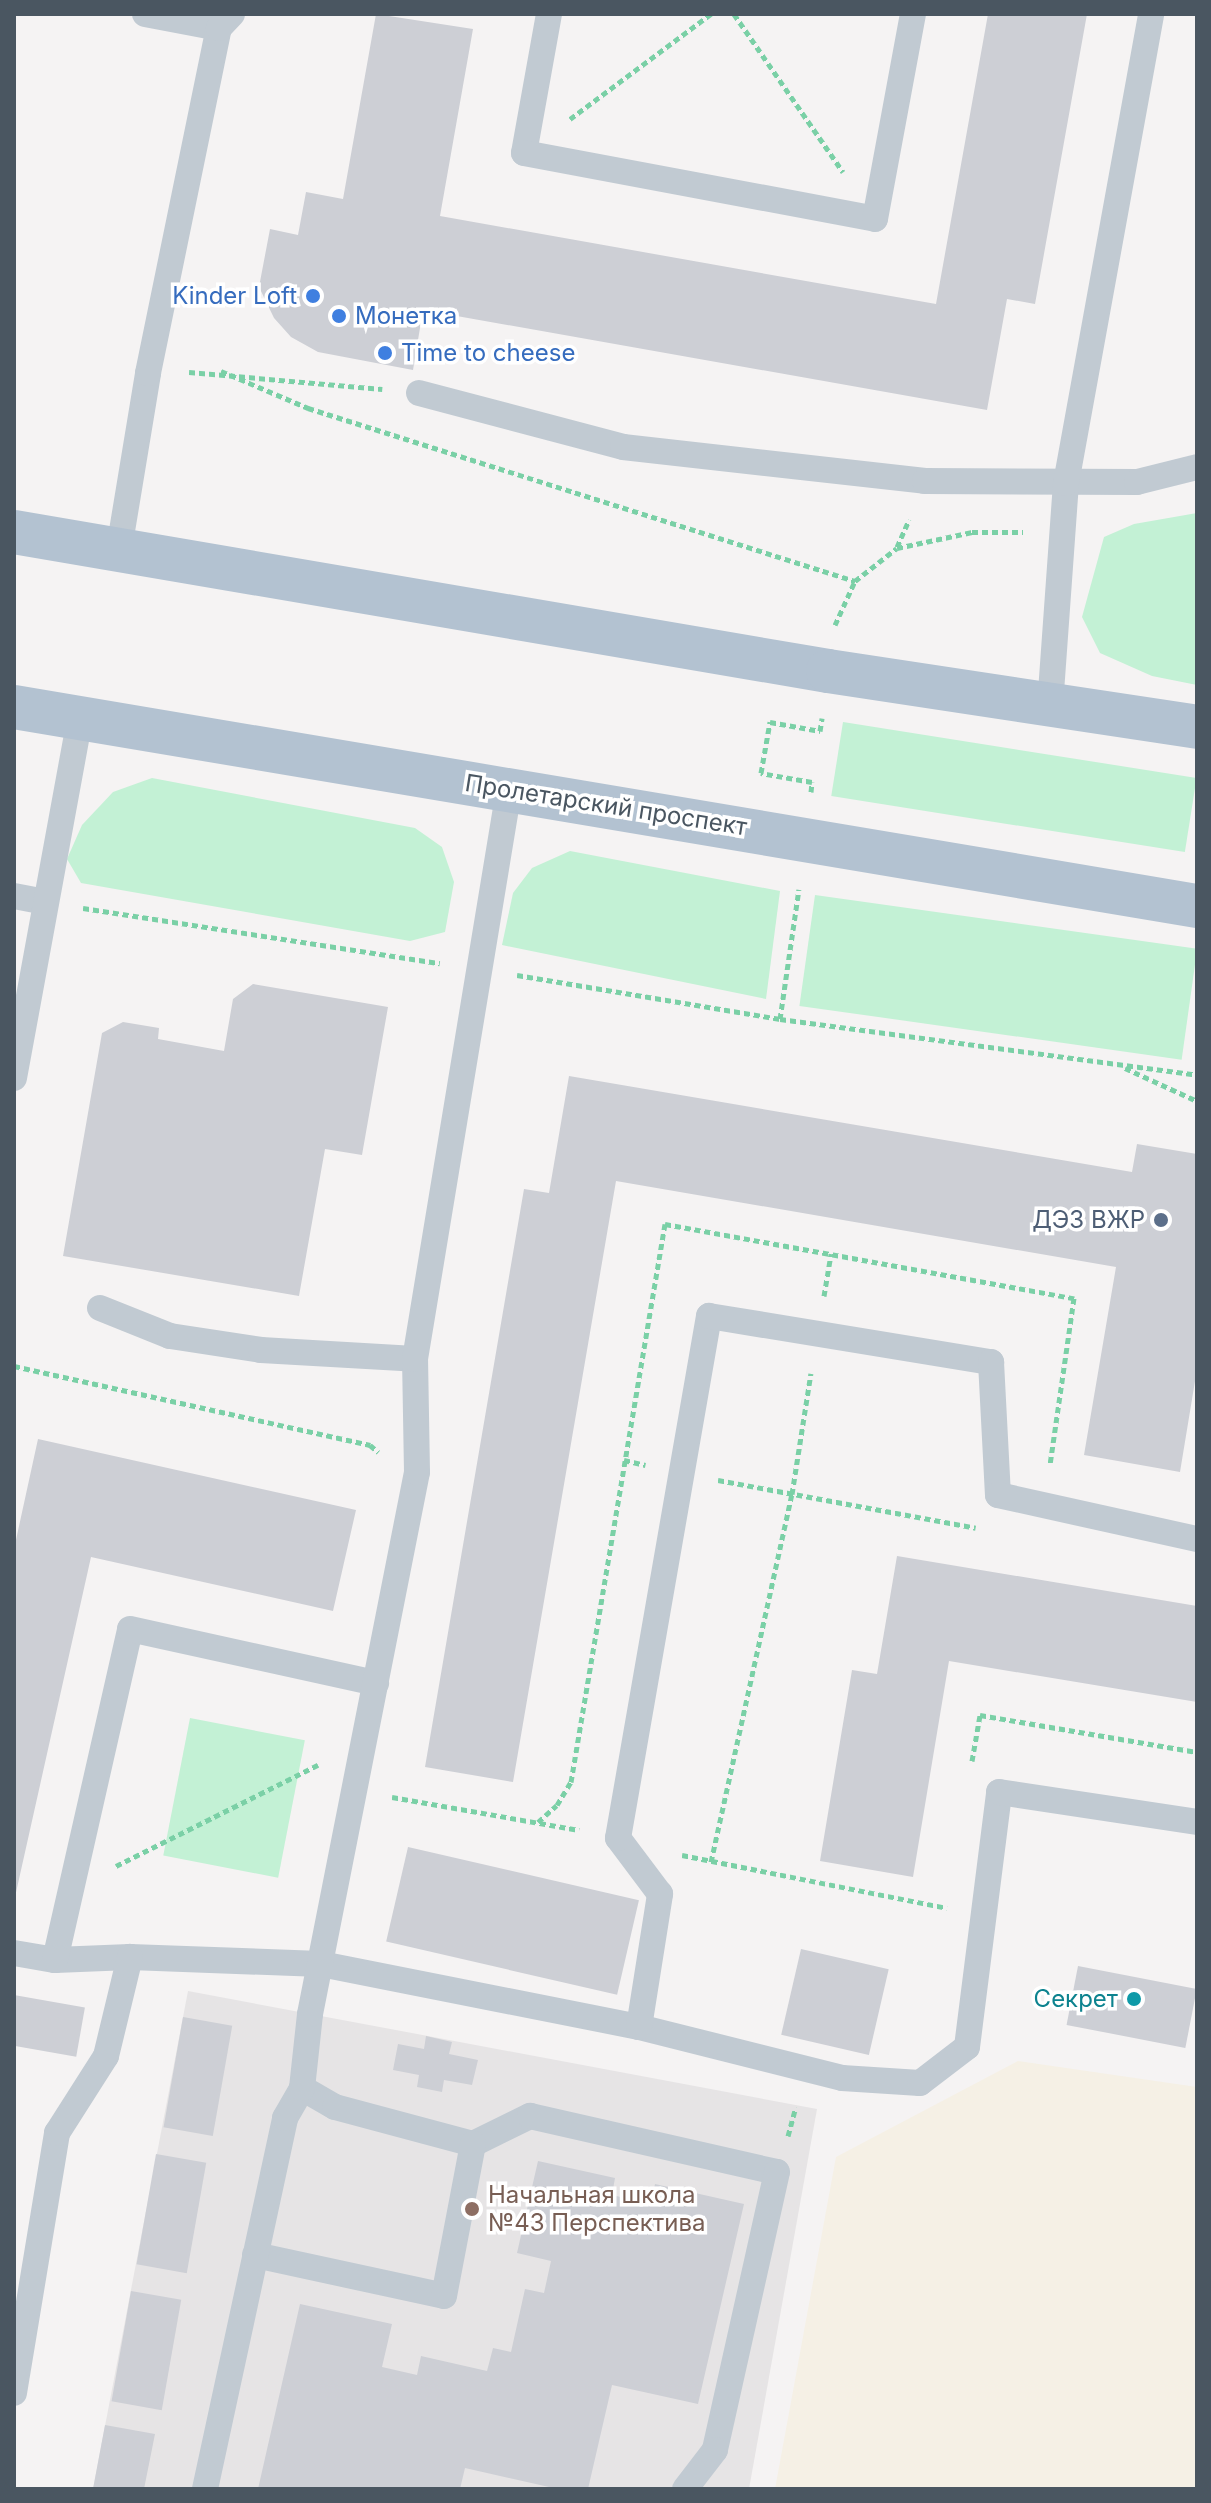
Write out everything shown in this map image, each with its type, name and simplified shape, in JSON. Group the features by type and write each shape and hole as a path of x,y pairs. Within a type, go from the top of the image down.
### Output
{"main road":[{"path":"14,532 1050,706 1197,727"},
{"name":"Пролетарский проспект","path":"14,707 806,837 1197,906"}],"lane":[{"path":"119,549 148,373 226,21 145,14"},
{"path":"549,14 524,153 875,219 913,14"},
{"path":"1050,706 1066,483 1151,14"},
{"path":"419,393 623,447 925,481 1137,482 1197,467"},
{"path":"14,1078 80,719"},
{"path":"205,2489 285,2118 302,2088 321,1964 417,1472 415,1359 509,790"},
{"path":"14,896 45,902"},
{"path":"100,1308 185,1338 261,1350 415,1359"},
{"path":"639,2027 660,1894 618,1838 709,1316 991,1362 998,1495 1197,1539"},
{"path":"55,1960 130,1629 376,1683"},
{"path":"14,1953 55,1960 130,1957 321,1964 639,2027 842,2078 920,2083 967,2047 999,1792 1197,1822"},
{"path":"14,2393 57,2133 106,2056 130,1957"},
{"path":"302,2088 335,2107 473,2144 530,2116 777,2172 715,2450 685,2489"},
{"path":"255,2255 444,2296 473,2144"}],"path":[{"path":"524,153 711,14"},
{"path":"734,14 875,219"},
{"path":"148,373 221,371 419,393"},
{"path":"221,371 308,408 855,581 897,548"},
{"path":"780,1019 812,782 761,773 770,722 820,731"},
{"path":"45,902 780,1019 1197,1075"},
{"path":"1119,1065 1197,1101"},
{"path":"538,1822 557,1805 571,1782 665,1224 1074,1298 1049,1459 1052,1470"},
{"path":"711,1862 792,1494 831,1254"},
{"path":"14,1366 370,1445 387,1460"},
{"path":"624,1460 979,1528"},
{"path":"71,1889 333,1757"},
{"path":"777,2172 802,2068"}],"shaded area":[{"name":"Начальная школа №43 Перспектива","path":"188,1991 817,2109 749,2489 93,2489"}],"green space":[{"path":"1197,513 1197,685 1152,676 1100,653 1082,617 1104,537 1134,524"},
{"path":"843,722 1197,778 1185,852 831,796"},
{"path":"152,778 415,828 442,847 454,882 445,932 410,941 81,883 67,859 82,825 113,792"},
{"path":"570,851 780,891 766,999 502,945 513,893 532,868"},
{"path":"815,895 1197,949 1182,1060 799,1006"},
{"path":"190,1718 305,1740 278,1878 163,1855"}],"sand":[{"path":"1018,2061 1197,2087 1197,2489 775,2489 836,2157"}],"building":[{"path":"376,14 473,29 440,216 936,304 988,14 1087,14 1035,304 1007,299 987,410 423,310 413,370 318,352 291,337 274,318 259,287 270,229 298,235 306,192 343,199"},
{"path":"253,984 388,1007 362,1155 325,1149 299,1296 63,1256 102,1033 123,1022 159,1028 158,1039 224,1051 233,999"},
{"path":"569,1076 1132,1172 1137,1144 1197,1154 1197,1369 1180,1472 1084,1455 1116,1267 616,1181 513,1782 425,1767 524,1189 549,1193"},
{"path":"38,1439 356,1510 333,1611 91,1557 15,1897 14,1549"},
{"path":"897,1556 1197,1606 1197,1702 949,1661 913,1877 820,1861 852,1670 877,1674"},
{"path":"408,1847 639,1900 617,1995 386,1942"},
{"path":"801,1949 889,1969 869,2055 781,2035"},
{"name":"Секрет","path":"1078,1966 1197,1989 1185,2048 1067,2025"},
{"path":"14,1995 85,2008 76,2057 14,2046"},
{"path":"183,2017 232,2026 213,2136 164,2127"},
{"path":"426,2036 452,2042 449,2054 478,2060 472,2085 444,2080 442,2092 417,2087 419,2075 393,2070 398,2044 424,2049"},
{"path":"156,2154 206,2163 187,2273 137,2264"},
{"path":"538,2161 615,2178 612,2195 651,2204 655,2184 744,2204 698,2404 612,2385 588,2489 558,2489 465,2468 460,2489 258,2489 300,2304 392,2324 382,2367 417,2375 421,2356 487,2371 493,2348 511,2352 525,2289 544,2293 551,2261 517,2253"},
{"path":"131,2291 181,2300 162,2410 112,2401"},
{"path":"105,2425 155,2434 144,2489 93,2489"}],"place":[{"name":"Kinder Loft","path":"313,296"},
{"name":"Монетка","path":"339,316"},
{"name":"Time to cheese","path":"385,353"},
{"name":"ДЭЗ ВЖР","path":"1161,1220"},
{"name":"Секрет","path":"1134,1999"},
{"name":"Начальная школа №43 Перспектива","path":"472,2209"}]}
